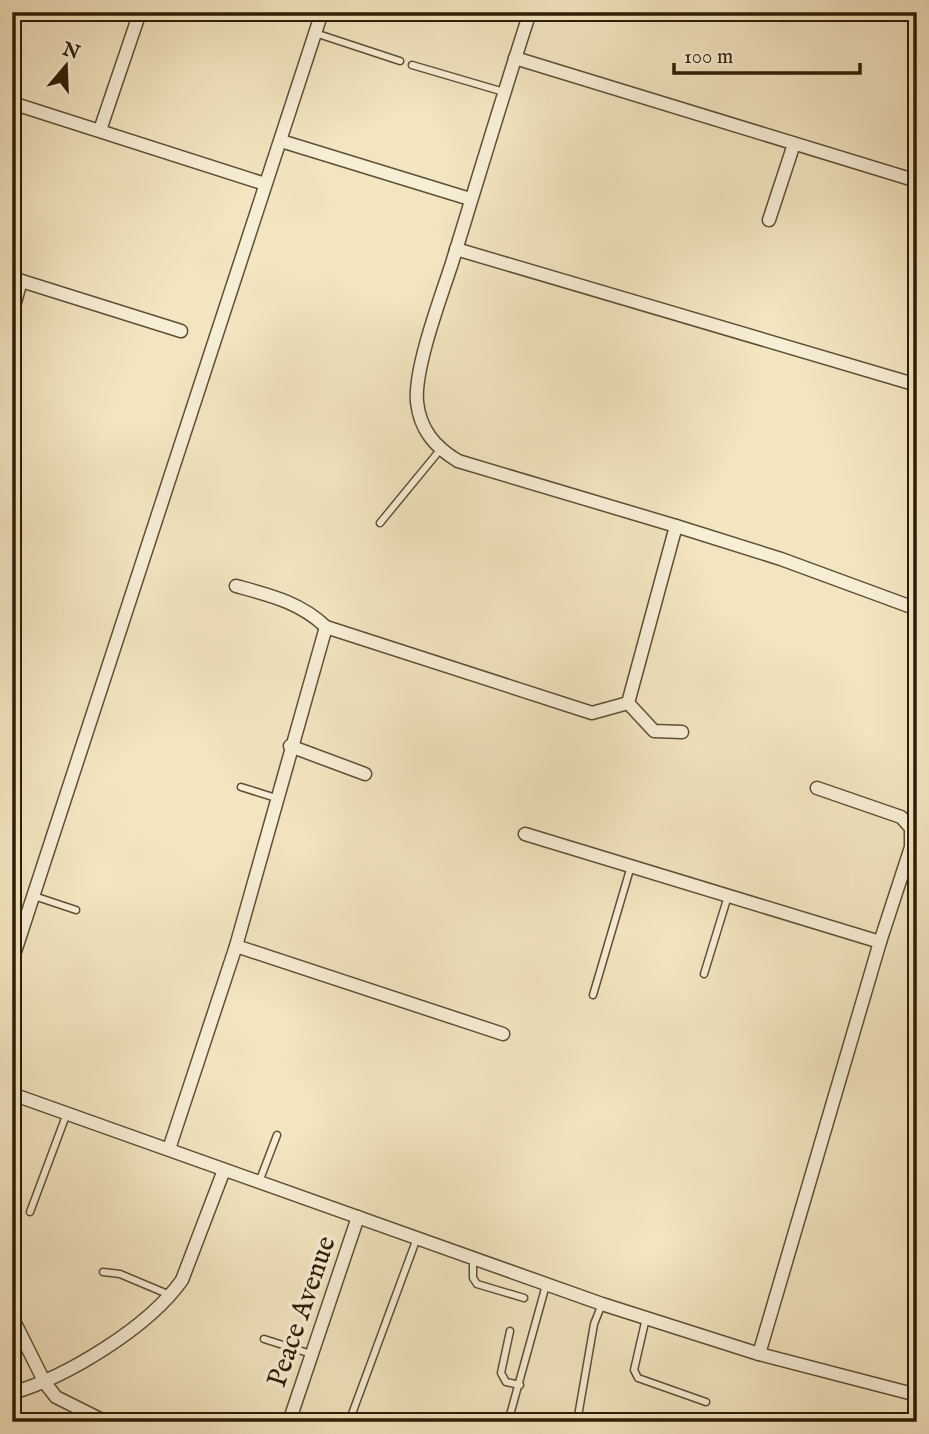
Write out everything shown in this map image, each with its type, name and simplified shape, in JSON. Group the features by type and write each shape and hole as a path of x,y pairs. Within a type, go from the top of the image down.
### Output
{"street":[{"path":"100,130 140,12"},
{"path":"12,961 322,12"},
{"path":"530,12 470,199 421,369 417,399 420,417 430,439 440,450 458,461 781,559 917,610"},
{"path":"515,58 917,181"},
{"path":"12,103 265,184"},
{"path":"281,141 470,199"},
{"path":"769,220 793,144"},
{"path":"456,250 917,385"},
{"path":"12,313 17,280 181,331"},
{"path":"628,703 676,526"},
{"path":"236,586 287,601 310,612 326,627 592,713 628,703"},
{"path":"169,1149 236,946 290,746 326,627"},
{"path":"628,703 654,731 682,732"},
{"path":"290,746 365,774"},
{"path":"759,1354 880,942 911,847 911,828 901,817 817,788"},
{"path":"525,834 880,942"},
{"path":"236,946 503,1034"},
{"path":"12,1094 602,1304 759,1354 917,1395"},
{"path":"12,1393 45,1383 120,1336 171,1295 182,1280 224,1170"},
{"name":"Peace Avenue","path":"289,1422 358,1217"},
{"path":"12,1317 45,1383 65,1404 106,1422"}],"lane":[{"path":"316,33 400,61"},
{"path":"412,65 504,92"},
{"path":"380,523 440,450"},
{"path":"241,788 276,798"},
{"path":"593,995 631,866"},
{"path":"34,896 76,910"},
{"path":"704,974 728,896"},
{"path":"30,1212 67,1113"},
{"path":"259,1182 277,1135"},
{"path":"349,1422 417,1238"},
{"path":"473,1260 471,1269 477,1284 524,1298"},
{"path":"103,1272 121,1275 171,1295"},
{"path":"510,1415 546,1285"},
{"path":"577,1422 594,1324 602,1304"},
{"path":"646,1318 634,1370 638,1378 706,1402"},
{"path":"510,1331 502,1373 506,1382 520,1385"},
{"path":"264,1339 312,1354"}]}
